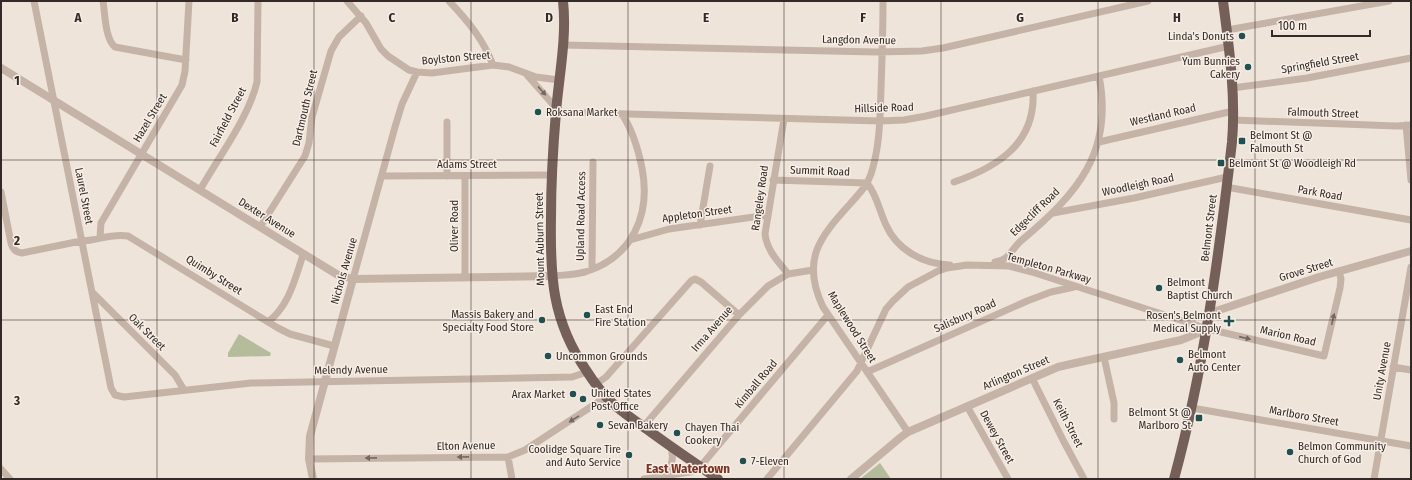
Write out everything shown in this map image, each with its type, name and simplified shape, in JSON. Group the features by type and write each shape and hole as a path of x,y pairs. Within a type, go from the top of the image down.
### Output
{"main road":[{"name":"Mount Auburn Street","path":"563,1 565,19 556,110 551,226 552,276 555,300 563,328 570,346 606,397 643,427 718,479"},
{"name":"Belmont Street","path":"1175,479 1192,408 1208,328 1234,116 1224,1"}],"street":[{"name":"Laurel Street","path":"34,1 111,388 115,394"},
{"path":"103,1 108,36 112,45 115,47 186,60"},
{"name":"Hazel Street","path":"100,237 101,222 179,92 184,78 186,60 189,1"},
{"name":"Fairfield Street","path":"200,190 249,106 258,82 258,1"},
{"name":"Boylston Street","path":"347,1 361,16 388,56 405,68 416,72 440,73 493,65 509,67 527,75 559,80"},
{"path":"449,1 475,30 486,48 493,65"},
{"name":"Maplewood Street","path":"883,1 880,121 876,156 867,183 825,234 816,252 813,270 819,298 828,315 908,432"},
{"name":"Langdon Avenue","path":"563,45 882,52 922,51 943,48 1148,1"},
{"path":"1227,30 1389,1"},
{"name":"Dartmouth Street","path":"260,227 306,156 312,117 330,51 339,37 361,16"},
{"name":"Hillside Road","path":"556,110 622,114 880,121 915,119 1229,46"},
{"name":"Springfield Street","path":"1232,88 1307,78 1411,58"},
{"name":"Dexter Avenue","path":"1,68 303,255 338,275 353,279 552,276"},
{"name":"Nichols Avenue","path":"313,479 309,459 310,436 399,115 416,72"},
{"name":"Boylston Street","path":"527,75 556,110"},
{"name":"Edgecliff Road","path":"867,183 874,193 890,233 903,247 917,256 935,263 951,265 967,265 1006,259 1017,244 1053,213 1072,192 1082,178 1092,159 1101,134 1103,112 1099,76"},
{"path":"954,182 981,172 992,166 1000,161 1018,143 1024,135 1031,118 1033,109 1033,91"},
{"path":"552,276 592,270 615,255 630,240 639,224 644,204 644,183 641,162 636,140 622,114"},
{"name":"Westland Road","path":"1098,142 1234,116"},
{"name":"Falmouth Street","path":"1234,116 1408,125"},
{"name":"Rangeley Road","path":"784,118 765,234 771,253 788,274"},
{"path":"447,122 447,176"},
{"path":"1408,125 1411,180"},
{"name":"Upland Road Access","path":"592,270 593,162"},
{"path":"700,225 710,166"},
{"name":"Adams Street","path":"382,176 552,175"},
{"name":"Oliver Road","path":"465,176 465,277"},
{"name":"Summit Road","path":"774,180 867,183"},
{"name":"Woodleigh Road","path":"1053,213 1227,182"},
{"name":"Park Road","path":"1227,182 1411,220"},
{"name":"Quimby Street","path":"1,192 11,243 15,251 22,253 81,241 90,241 100,237 123,235 132,237 268,322 290,334 334,346"},
{"name":"Appleton Street","path":"630,240 657,231 768,216"},
{"name":"Grove Street","path":"1210,313 1339,271 1411,251"},
{"path":"268,322 278,314 286,303 303,255"},
{"name":"Templeton Parkway","path":"767,479 858,371 886,309 900,293 916,281 947,268 967,265 1009,266 1208,328"},
{"name":"Unity Avenue","path":"1374,479 1393,367 1408,297 1411,267"},
{"name":"Irma Avenue","path":"643,427 738,315 768,286 788,274 813,270"},
{"name":"Marion Road","path":"1208,328 1324,356 1340,288 1341,279 1339,271"},
{"path":"596,384 606,377 687,284 695,280 701,282 738,315"},
{"name":"Salisbury Road","path":"867,372 1027,301 1051,292 1074,287"},
{"name":"Oak Street","path":"92,292 174,375 184,390"},
{"name":"Kimball Road","path":"700,467 828,315"},
{"name":"Arlington Street","path":"851,479 900,437 908,432 1032,378 1070,364 1181,340 1208,328"},
{"path":"1104,357 1114,403 1114,419"},
{"path":"1393,367 1411,370"},
{"name":"Melendy Avenue","path":"115,394 124,397 251,383 572,377 587,372"},
{"name":"Keith Street","path":"1032,378 1084,479"},
{"name":"Elton Avenue","path":"309,459 508,456 525,450 606,397"},
{"name":"Dewey Street","path":"967,406 1008,479"},
{"name":"Marlboro Street","path":"1192,408 1411,446"},
{"path":"659,477 669,470 672,462 670,445"},
{"path":"508,456 512,479"},
{"path":"644,479 690,472 700,467"},
{"path":"1,469 10,479"}],"green space":[{"path":"239,334 271,353 270,356 228,357 228,353"},
{"path":"880,463 891,479 860,479"}],"place":[{"name":"Linda's Donuts","path":"1242,36"},
{"name":"Yum Bunnies Cakery","path":"1248,67"},
{"name":"Roksana Market","path":"538,112"},
{"name":"Belmont St @ Falmouth St","path":"1242,141"},
{"name":"Belmont St @ Woodleigh Rd","path":"1221,163"},
{"name":"Belmont Baptist Church","path":"1159,288"},
{"name":"East End Fire Station","path":"587,315"},
{"name":"Massis Bakery and Specialty Food Store","path":"542,320"},
{"name":"Rosen's Belmont Medical Supply","path":"1229,321"},
{"name":"Uncommon Grounds","path":"548,356"},
{"name":"Belmont Auto Center","path":"1180,360"},
{"name":"Arax Market","path":"573,394"},
{"name":"United States Post Office","path":"583,399"},
{"name":"Belmont St @ Marlboro St","path":"1199,418"},
{"name":"Sevan Bakery","path":"600,425"},
{"name":"Chayen Thai Cookery","path":"677,433"},
{"name":"Belmon Community Church of God","path":"1290,452"},
{"name":"Coolidge Square Tire and Auto Service","path":"629,455"},
{"name":"7-Eleven","path":"743,461"}],"district":[{"name":"East Watertown","path":"688,468"}]}
